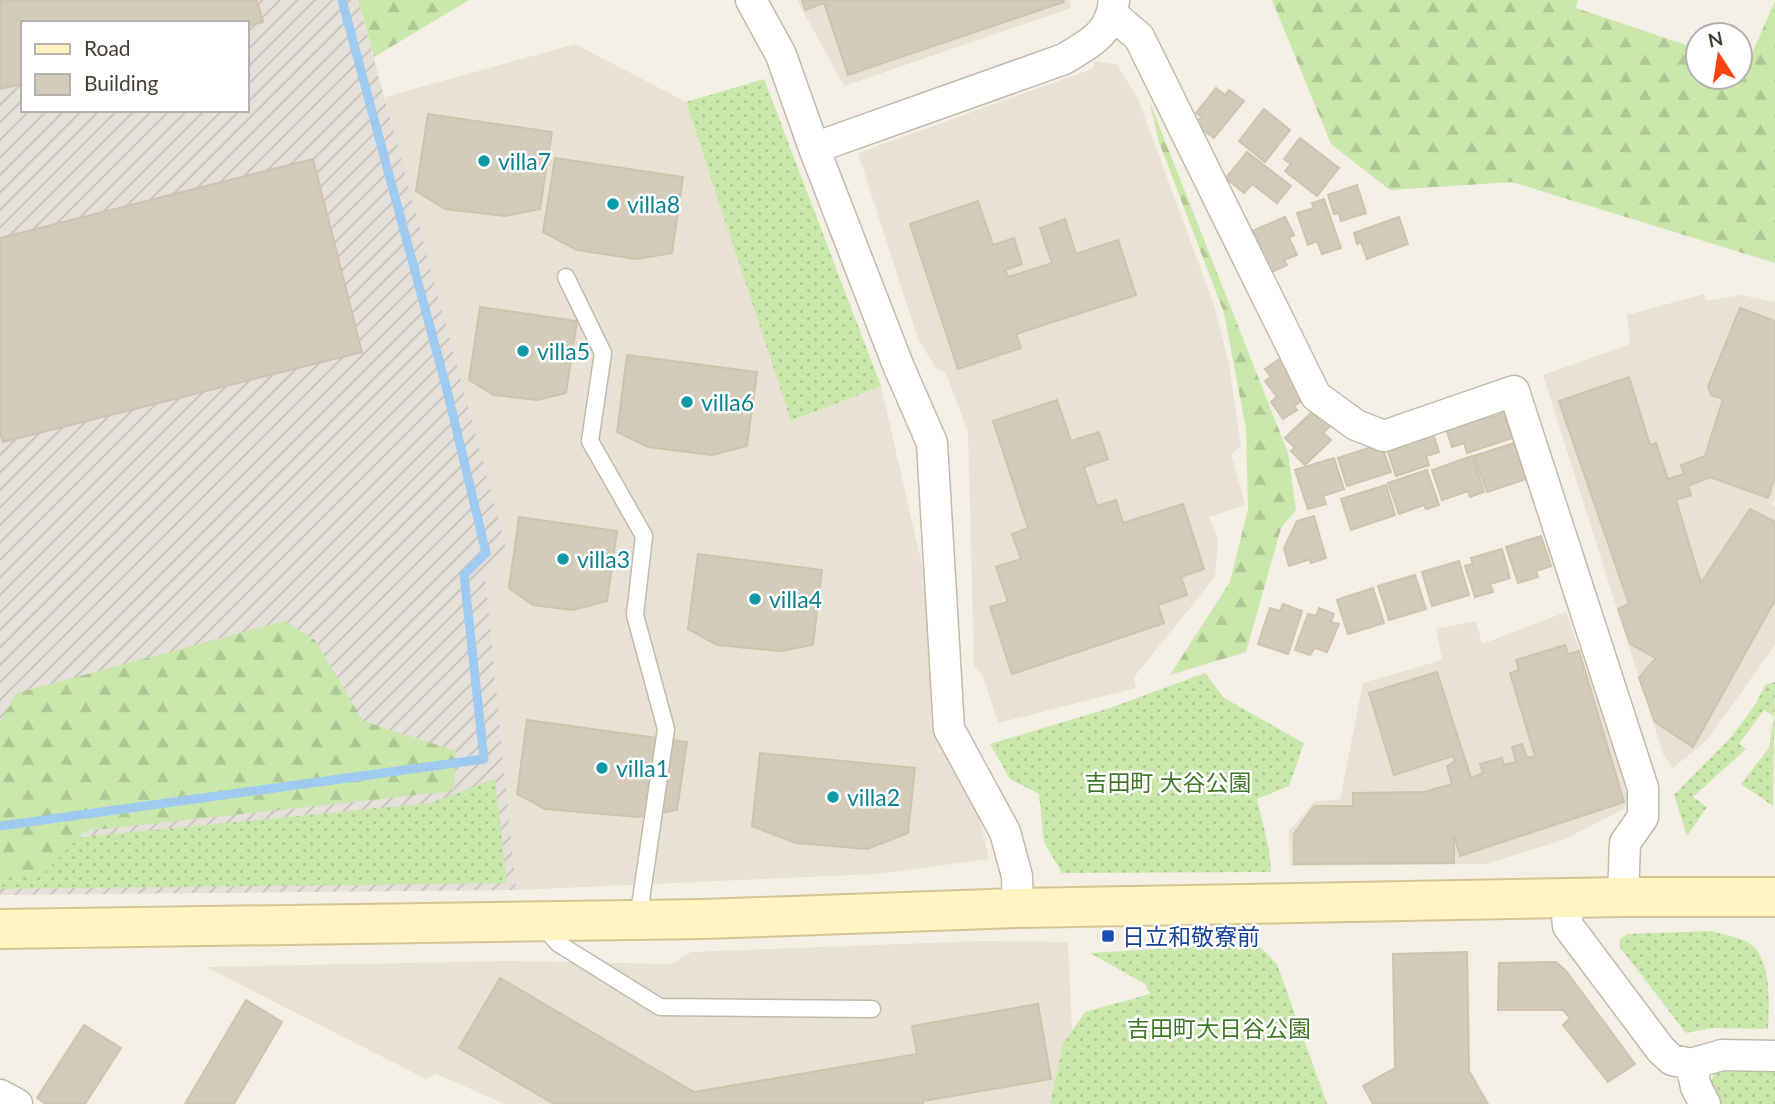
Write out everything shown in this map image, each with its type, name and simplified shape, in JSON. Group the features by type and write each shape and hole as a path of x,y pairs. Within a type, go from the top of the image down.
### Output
{"street":[{"path":"751,0 781,55 898,365 932,443 949,729 1005,832 1017,876 1018,908"},
{"path":"814,148 1063,59 1100,36 1113,7 1139,37 1316,396 1356,425 1384,436 1514,391 1643,788 1643,817 1625,844 1623,897"},
{"path":"0,929 638,920 1018,908 1623,897 1775,897"},
{"path":"1566,900 1568,926 1653,1039 1672,1060 1691,1064 1722,1055 1775,1056"},
{"path":"1691,1064 1696,1087 1705,1104"},
{"path":"0,1095 17,1104"}],"lane":[{"path":"566,277 603,353 590,442 644,536 635,615 666,729 638,920"},
{"path":"538,921 559,944 660,1007 872,1009"}],"shaded area":[{"path":"0,0 358,0 507,551 485,574 516,890 0,895"},
{"path":"797,0 1069,0 1071,8 844,86"},
{"path":"575,44 686,102 791,421 881,386 989,859 877,874 516,890 485,574 385,97"},
{"path":"1095,61 1117,65 1138,99 1214,305 1229,364 1241,447 1231,454 1245,505 1209,517 1218,540 1215,577 1134,677 1136,688 998,723 983,676 974,666 968,432 946,373 936,368 918,339 858,153 1092,69"},
{"path":"1704,294 1706,301 1741,295 1775,302 1775,494 1772,504 1775,507 1775,645 1707,740 1673,768 1663,754 1543,375 1630,344 1627,315"},
{"path":"1566,612 1629,789 1624,809 1563,840 1486,864 1291,866 1289,831 1314,802 1340,799 1363,683 1442,660 1436,629 1476,621 1482,644"},
{"path":"983,941 1068,942 1072,1030 1063,1044 1050,1104 505,1104 436,1074 426,1079 206,967 513,961 672,964 691,952"}],"green space":[{"path":"358,0 469,0 374,57"},
{"path":"1272,0 1578,0 1576,8 1684,44 1684,91 1754,91 1754,49 1775,1 1775,263 1512,182 1390,190 1331,144"},
{"path":"764,79 881,386 791,421 686,102"},
{"path":"1149,100 1288,453 1296,510 1281,528 1246,652 1170,675 1230,582 1248,509 1246,429 1224,313 1159,142"},
{"path":"284,621 315,640 363,721 456,751 454,791 85,831 42,875 0,876 0,722 17,693"},
{"name":"吉田町 大谷公園","path":"1205,673 1224,698 1304,743 1289,786 1257,799 1269,849 1271,872 1062,873 1044,842 1039,794 1010,779 990,744 1110,708"},
{"path":"1775,682 1773,806 1741,784 1769,748 1774,716 1764,710 1739,744 1746,749 1693,797 1707,807 1687,836 1674,795 1732,736 1755,705 1765,685"},
{"path":"495,779 507,883 0,889 0,841 10,844 430,803"},
{"path":"1712,931 1746,941 1760,955 1767,975 1768,1029 1713,1028 1686,1033 1619,946 1620,939 1627,934"},
{"name":"吉田町大日谷公園","path":"1256,943 1277,964 1327,1104 1050,1104 1063,1044 1085,1012 1150,994 1145,984 1090,953"},
{"path":"1720,1069 1771,1070 1775,1073 1775,1104 1719,1104 1710,1083"}],"building":[{"path":"0,0 257,0 263,22 248,26 248,21 21,21 21,84 0,89"},
{"path":"802,0 1064,2 848,75 824,3 805,10"},
{"path":"1216,88 1225,95 1229,90 1244,101 1214,138 1195,124 1202,117 1196,113"},
{"path":"1264,109 1290,130 1265,162 1239,141"},
{"name":"villa7","path":"428,114 552,132 540,209 505,216 445,209 416,191"},
{"path":"1300,138 1339,168 1317,196 1285,171 1291,164 1284,159"},
{"path":"1247,152 1291,186 1277,203 1252,184 1244,193 1226,178"},
{"name":"villa8","path":"555,158 683,177 672,253 636,259 577,250 543,232"},
{"path":"313,159 362,352 3,442 0,430 0,238"},
{"path":"1357,185 1366,213 1341,221 1339,213 1334,214 1328,195"},
{"path":"1324,199 1341,248 1322,254 1317,241 1308,245 1297,213 1314,208 1312,203"},
{"path":"978,201 993,245 1014,238 1022,264 1005,270 1008,277 1052,263 1040,228 1065,219 1076,254 1118,240 1136,295 1016,334 1021,348 958,369 910,224"},
{"path":"1285,217 1294,235 1289,238 1297,255 1284,260 1287,265 1269,273 1250,232"},
{"path":"1399,217 1408,244 1367,259 1361,242 1357,244 1354,233"},
{"name":"villa5","path":"480,307 577,321 566,393 537,400 494,395 469,380"},
{"path":"1740,308 1775,321 1775,476 1768,498 1710,477 1688,486 1691,495 1676,500 1701,583 1750,509 1775,522 1775,600 1693,747 1655,722 1639,678 1656,658 1630,644 1618,609 1629,604 1559,401 1629,377 1650,445 1656,443 1668,479 1684,474 1681,465 1705,456 1723,399 1711,395 1708,387"},
{"name":"villa6","path":"627,355 757,372 747,446 712,455 648,447 617,432"},
{"path":"1284,356 1311,394 1294,406 1297,410 1283,419 1271,402 1277,397 1265,381 1271,377 1265,369"},
{"path":"1057,400 1071,441 1099,432 1108,459 1084,467 1097,506 1116,500 1123,523 1183,504 1204,569 1181,577 1187,595 1158,605 1164,623 1012,674 990,607 1008,602 996,567 1021,559 1012,534 1028,528 993,421"},
{"path":"1319,405 1335,421 1323,433 1331,440 1305,465 1291,451 1295,448 1285,438"},
{"path":"1489,410 1491,418 1504,413 1512,438 1467,453 1464,443 1452,447 1445,425"},
{"path":"1431,427 1439,452 1426,456 1429,465 1396,476 1388,452 1397,449 1393,439"},
{"path":"1514,443 1526,479 1487,492 1474,456"},
{"path":"1381,444 1391,472 1347,486 1338,458"},
{"path":"1472,456 1484,492 1470,497 1468,491 1442,500 1432,470"},
{"path":"1334,458 1344,489 1323,496 1326,504 1308,509 1295,470"},
{"path":"1427,470 1439,505 1426,509 1424,505 1399,514 1388,483"},
{"path":"1386,485 1395,515 1351,530 1341,499"},
{"path":"1314,516 1326,558 1311,563 1310,559 1289,566 1284,548 1297,521"},
{"name":"villa3","path":"519,517 617,531 607,601 573,610 533,605 509,588"},
{"path":"1541,536 1551,566 1536,571 1538,577 1518,583 1506,547"},
{"path":"1502,549 1510,578 1490,584 1493,592 1475,597 1465,566 1473,564 1471,558"},
{"name":"villa4","path":"698,554 822,570 813,645 781,651 717,645 688,629"},
{"path":"1459,561 1469,595 1432,606 1422,572"},
{"path":"1415,575 1426,609 1389,620 1378,586"},
{"path":"1373,588 1384,623 1348,634 1337,600"},
{"path":"1283,604 1302,611 1288,654 1258,644 1270,608 1280,611"},
{"path":"1319,608 1334,614 1331,622 1339,624 1327,652 1315,648 1310,655 1295,650 1308,614 1316,616"},
{"path":"1565,645 1568,654 1579,651 1624,802 1460,856 1454,835 1454,863 1294,864 1294,834 1314,806 1353,806 1353,793 1424,792 1452,784 1447,766 1455,762 1453,756 1394,775 1369,693 1437,672 1471,778 1483,773 1480,764 1502,758 1504,765 1516,762 1512,747 1522,744 1527,758 1535,756 1510,673 1519,670 1516,660"},
{"name":"villa1","path":"527,720 687,742 677,810 638,817 545,809 517,794"},
{"name":"villa2","path":"760,753 915,768 908,833 867,849 796,843 752,826"},
{"path":"1467,952 1469,1071 1488,1104 1373,1104 1363,1086 1395,1068 1393,954"},
{"path":"1556,962 1566,971 1635,1064 1608,1082 1563,1025 1570,1018 1563,1010 1498,1010 1499,963"},
{"path":"500,978 694,1092 917,1054 912,1026 1038,1004 1051,1079 923,1101 923,1104 554,1104 459,1048"},
{"path":"246,1000 282,1022 234,1104 185,1104"},
{"path":"84,1025 121,1048 85,1104 46,1104 37,1098"}],"waterway":[{"path":"0,826 484,759 464,575 486,553 447,390 342,0"}],"place":[{"name":"villa7","path":"484,161"},
{"name":"villa8","path":"613,204"},
{"name":"villa5","path":"523,351"},
{"name":"villa6","path":"687,402"},
{"name":"villa3","path":"563,559"},
{"name":"villa4","path":"755,599"},
{"name":"villa1","path":"602,768"},
{"name":"villa2","path":"833,797"},
{"name":"日立和敬寮前","path":"1108,936"}]}
